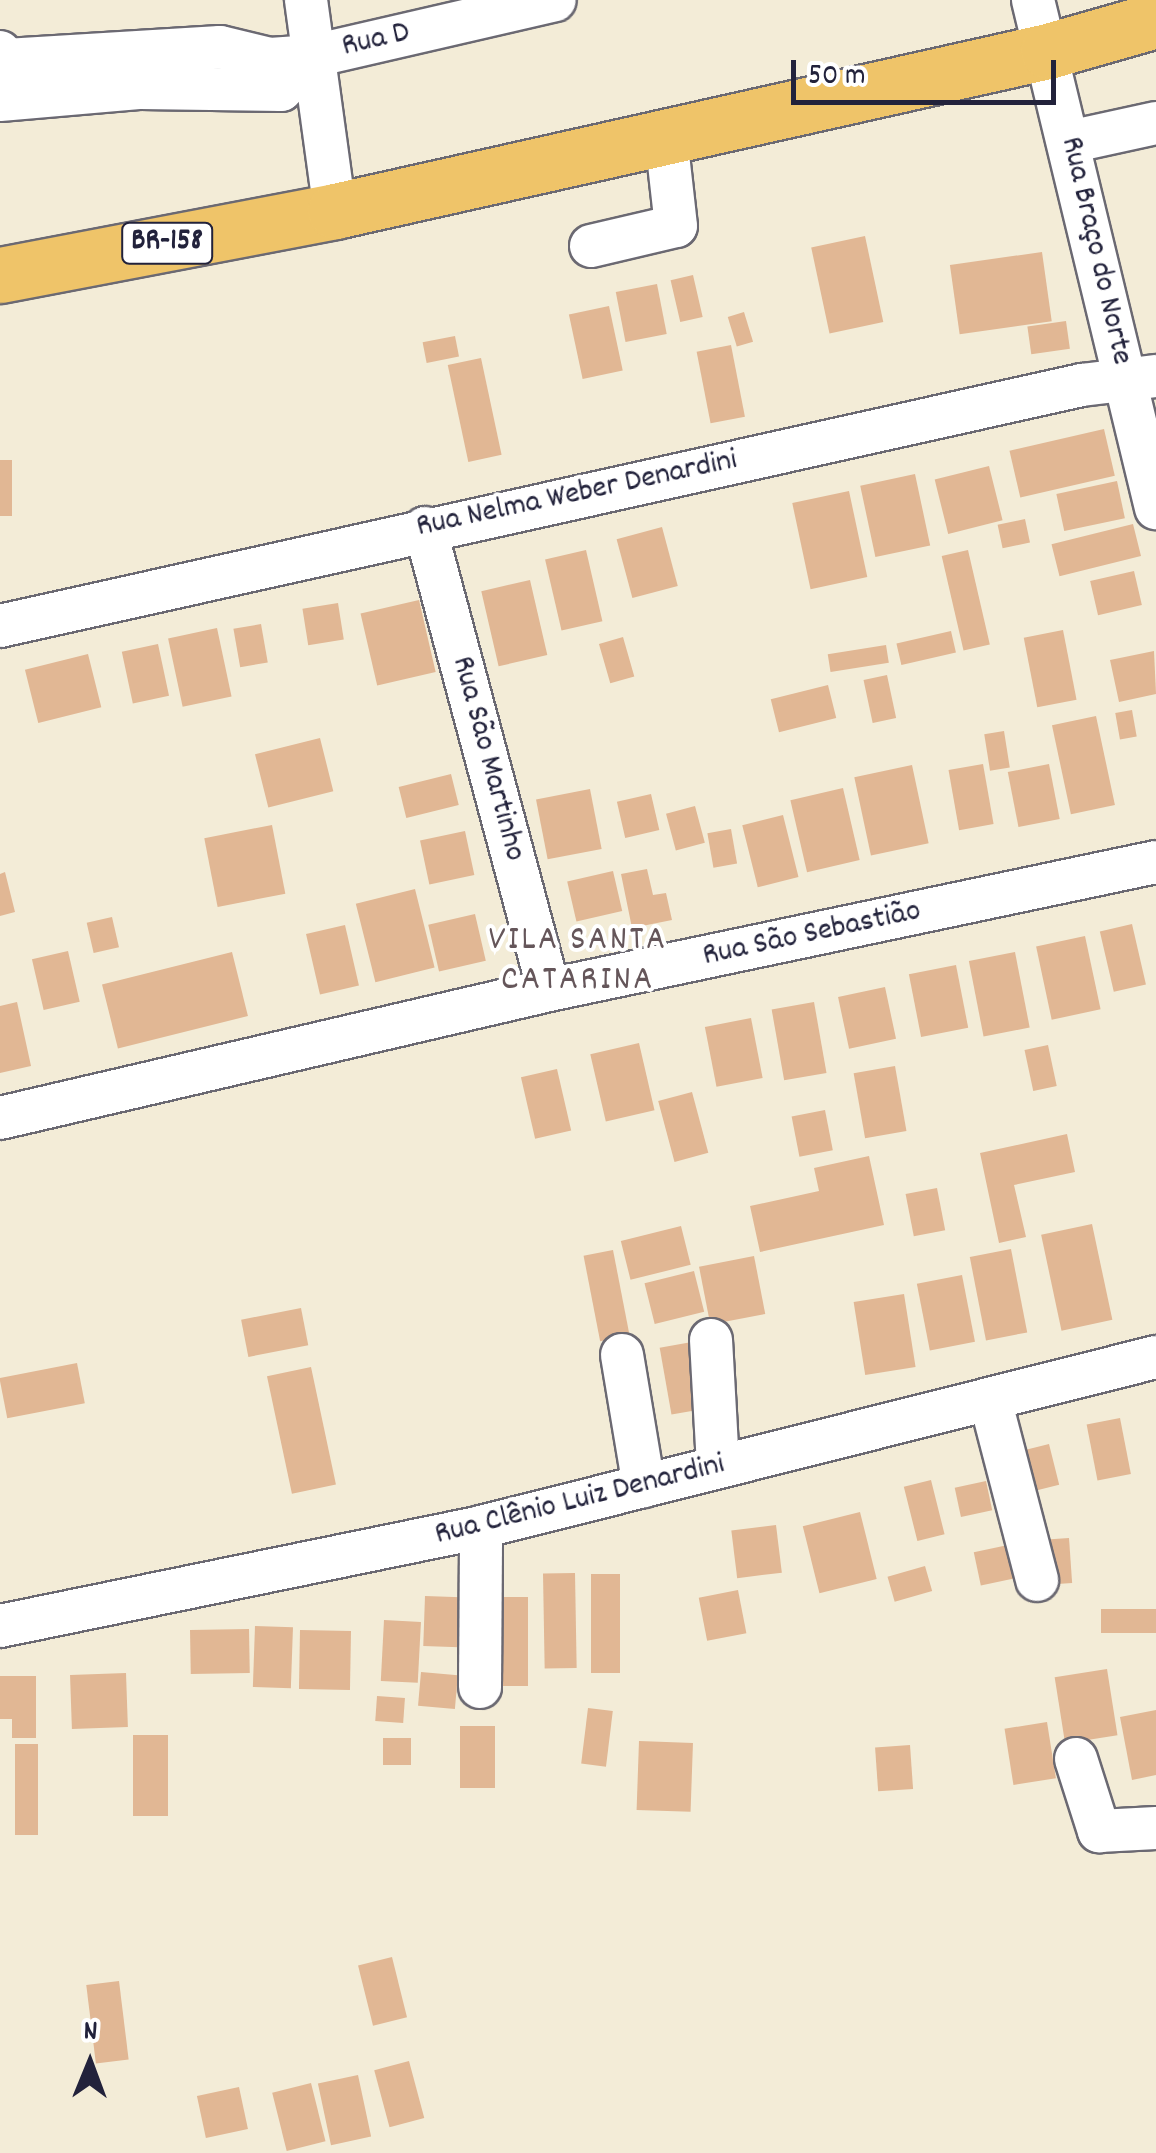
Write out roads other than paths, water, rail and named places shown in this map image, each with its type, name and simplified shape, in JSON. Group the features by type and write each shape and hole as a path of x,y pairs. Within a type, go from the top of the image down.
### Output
{"highway":[{"name":"BR-158","path":"0,276 335,211 666,136 1040,26 1156,20"}],"street":[{"path":"306,0 335,211"},
{"path":"358,46 401,0"},
{"name":"Rua D","path":"0,52 6,60 220,46 270,59 313,56 555,0"},
{"name":"Rua Braço do Norte","path":"1040,26 1069,142 1140,376 1156,508"},
{"path":"0,100 141,88 282,90 313,56"},
{"path":"1069,142 1156,123"},
{"path":"591,246 676,226 666,136"},
{"name":"Rua Nelma Weber Denardini","path":"0,626 425,528 1140,376"},
{"name":"Rua São Martinho","path":"425,528 549,990"},
{"name":"Rua São Sebastião","path":"0,1118 549,990 1156,862"},
{"path":"710,1340 718,1467"},
{"path":"622,1354 644,1486"},
{"name":"Rua Clênio Luiz Denardini","path":"0,1626 481,1527 1156,1357"},
{"path":"990,1398 1038,1580"},
{"path":"480,1687 481,1527"},
{"path":"1076,1759 1090,1816 1099,1831 1138,1831"}],"district":[{"name":"VILA SANTA CATARINA","path":"578,961"}]}
